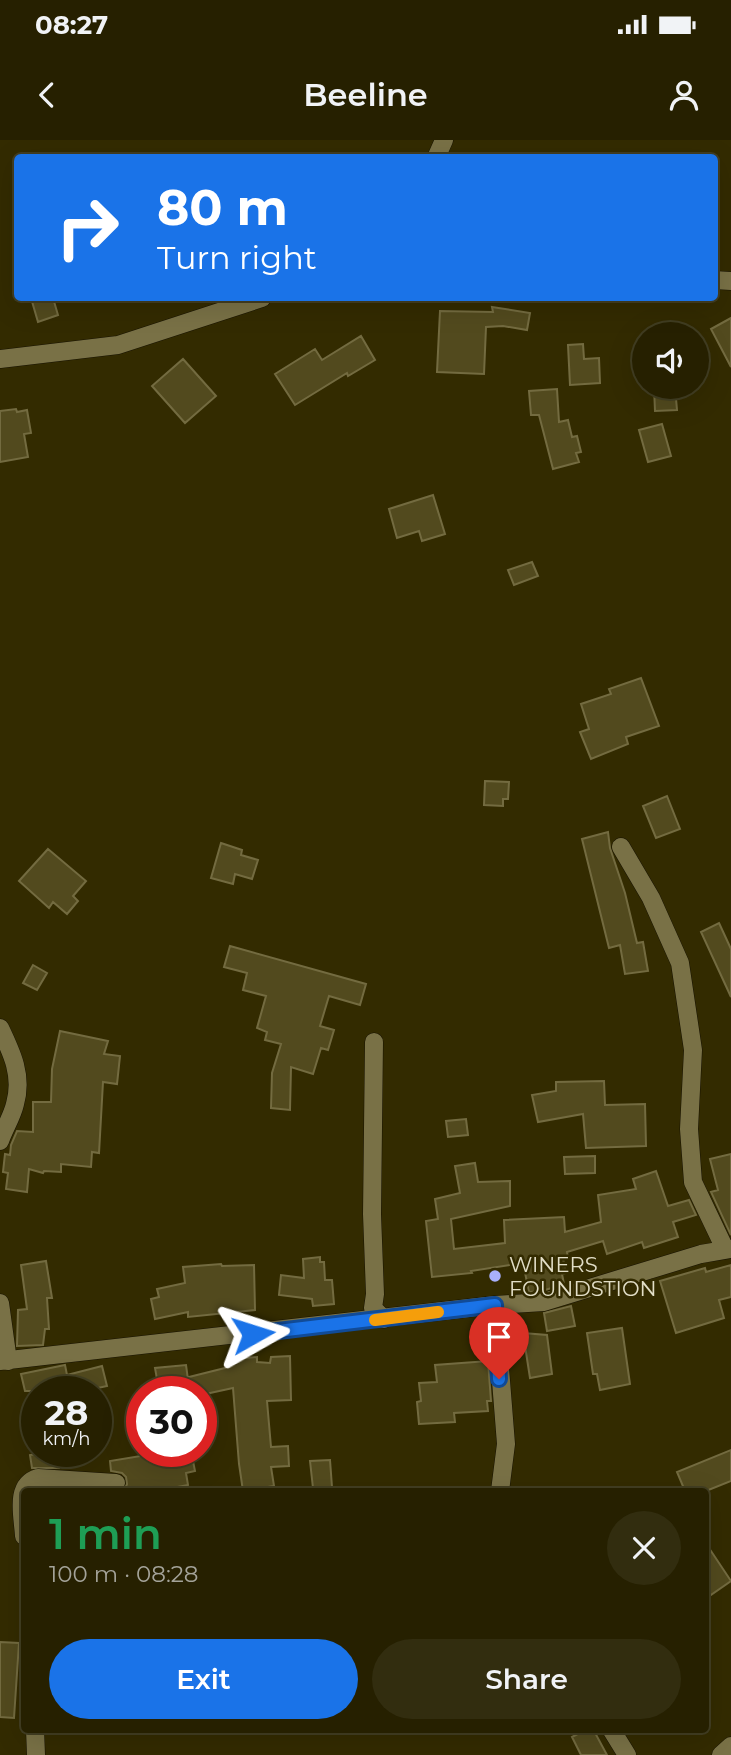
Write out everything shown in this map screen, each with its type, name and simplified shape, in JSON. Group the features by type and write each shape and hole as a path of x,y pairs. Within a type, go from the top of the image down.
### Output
{"street":[{"path":"0,359 118,345 253,301"},
{"path":"0,1303 4,1361 495,1305 544,1302 701,1254 728,1249 693,1182 689,1129 692,1051 680,963 651,898 621,847"},
{"path":"0,1028 15,1060 18,1074 15,1104 0,1141"},
{"path":"374,1042 373,1308 384,1319"},
{"path":"495,1305 506,1444 500,1488"},
{"path":"23,1488 29,1481 38,1478 116,1483"},
{"path":"35,1733 36,1755"},
{"path":"613,1733 627,1755"},
{"path":"720,1755 731,1746"}],"building":[{"path":"32,301 54,301 58,315 38,322"},
{"path":"492,307 530,313 527,330 503,326 486,327 484,374 437,372 440,311 493,312"},
{"path":"731,318 731,367 711,329"},
{"path":"361,336 375,360 348,376 347,373 295,405 275,374 315,349 322,360"},
{"path":"583,344 584,359 599,358 600,383 570,385 568,345"},
{"path":"183,359 216,396 185,423 152,386"},
{"path":"557,389 559,422 568,420 572,437 577,436 581,452 576,453 579,462 553,469 539,415 531,415 529,391"},
{"path":"654,399 676,399 677,410 655,411"},
{"path":"16,409 17,412 27,410 31,433 24,434 28,457 0,462 0,411"},
{"path":"662,424 671,456 648,462 639,430"},
{"path":"433,495 445,534 422,541 419,531 397,538 389,509"},
{"path":"532,562 538,576 514,585 508,570"},
{"path":"641,678 659,726 626,737 628,744 591,759 580,732 589,729 581,704 611,694 609,689"},
{"path":"485,781 509,782 508,799 503,799 503,806 484,805"},
{"path":"667,796 680,829 656,838 643,806"},
{"path":"608,832 610,848 625,893 637,943 643,942 648,971 625,974 620,945 609,948 582,839"},
{"path":"221,843 242,850 241,855 258,860 252,879 235,874 233,884 211,878"},
{"path":"48,849 86,881 73,896 78,901 67,914 53,902 49,908 19,881"},
{"path":"719,923 731,949 731,997 701,932"},
{"path":"230,946 366,984 360,1005 329,996 320,1026 334,1030 328,1050 321,1048 313,1074 291,1067 290,1110 271,1108 272,1073 281,1044 265,1040 267,1032 257,1028 266,996 243,990 247,973 224,967"},
{"path":"33,965 47,973 37,990 23,983"},
{"path":"60,1031 108,1041 104,1054 120,1056 117,1084 103,1082 99,1153 92,1152 91,1167 61,1164 61,1172 43,1173 29,1169 27,1192 6,1189 8,1173 3,1172 5,1154 10,1155 17,1131 33,1132 33,1102 51,1102 52,1069"},
{"path":"604,1081 605,1105 645,1104 646,1146 586,1148 583,1114 538,1122 532,1095 556,1091 556,1082"},
{"path":"466,1119 468,1135 448,1137 446,1121"},
{"path":"731,1154 731,1235 711,1192 718,1190 710,1159"},
{"path":"595,1156 595,1173 565,1174 564,1157"},
{"path":"475,1163 478,1182 510,1181 510,1206 451,1219 454,1249 505,1243 504,1220 564,1217 565,1232 601,1222 598,1195 636,1189 633,1179 656,1171 668,1206 689,1200 696,1215 673,1222 678,1237 644,1248 642,1242 607,1254 603,1241 567,1252 568,1258 563,1258 566,1273 562,1274 564,1284 542,1291 529,1292 523,1263 471,1271 472,1273 432,1277 426,1221 438,1219 435,1199 460,1193 455,1166"},
{"path":"320,1257 320,1262 324,1262 325,1280 332,1280 334,1304 313,1306 312,1299 279,1295 281,1275 304,1278 303,1259"},
{"path":"46,1261 52,1298 47,1298 49,1329 45,1329 43,1345 17,1346 18,1310 27,1309 21,1265"},
{"path":"254,1265 255,1310 188,1317 188,1312 155,1319 151,1299 159,1297 157,1289 185,1283 183,1267"},
{"path":"731,1265 731,1297 719,1300 724,1318 676,1333 660,1281 705,1268 706,1272"},
{"path":"571,1306 575,1326 547,1331 544,1313"},
{"path":"622,1328 630,1384 600,1390 597,1374 593,1374 587,1333"},
{"path":"523,1333 547,1335 552,1374 530,1378"},
{"path":"290,1356 291,1400 267,1401 271,1447 288,1446 289,1466 271,1467 274,1486 243,1488 233,1388 217,1392 217,1376 193,1376 229,1367 228,1360 257,1357 257,1362 270,1363 271,1357"},
{"path":"488,1361 491,1401 487,1401 488,1411 454,1413 455,1422 419,1424 419,1383 437,1382 435,1365"},
{"path":"65,1365 67,1375 102,1366 104,1376 21,1376"},
{"path":"186,1365 188,1376 156,1376 155,1368"},
{"path":"731,1450 731,1481 709,1490 684,1488 677,1472"},
{"path":"126,1458 126,1467 194,1467 195,1471 186,1473 188,1485 177,1488 125,1488 126,1477 122,1473 111,1471 112,1461"},
{"path":"330,1460 332,1487 313,1488 310,1461"},
{"path":"709,1548 731,1581 709,1596"},
{"path":"0,1642 19,1643 14,1718 0,1717"},
{"path":"580,1733 595,1733 607,1755 581,1755 572,1737"}],"slow traffic":[{"path":"375,1320 438,1312"}],"place":[{"name":"WINERS FOUNDSTION","path":"495,1276"}],"route":[{"path":"253,1334 495,1305 499,1379"}]}
